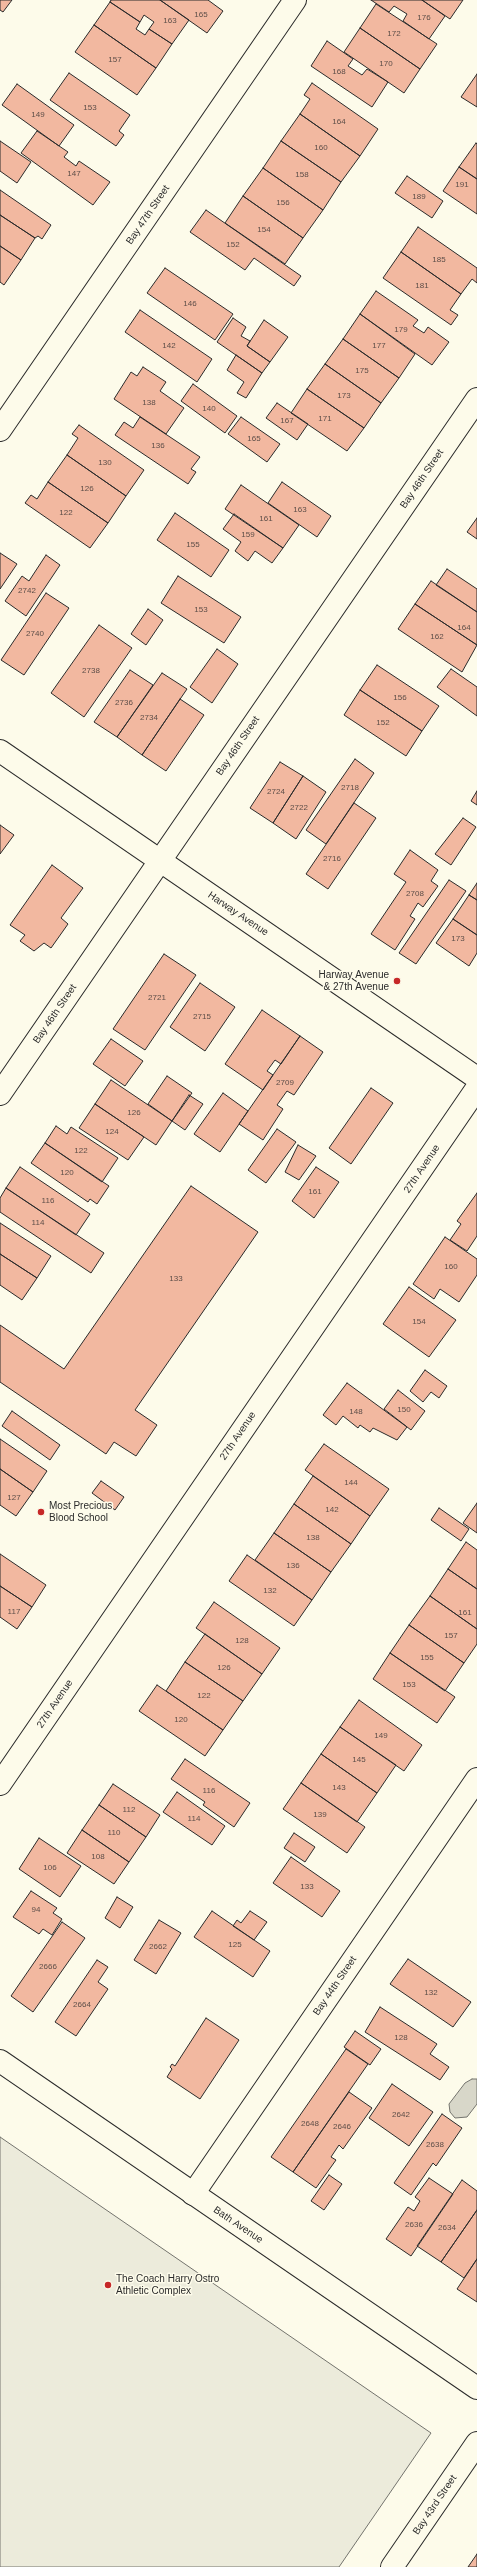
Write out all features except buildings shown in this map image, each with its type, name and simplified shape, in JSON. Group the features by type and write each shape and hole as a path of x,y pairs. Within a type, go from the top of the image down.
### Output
{"street":[{"name":"Bay 47th Street","path":"0,430 295,0"},
{"name":"Bay 46th Street","path":"0,1094 477,399"},
{"name":"Harway Avenue","path":"0,751 477,1078"},
{"name":"27th Avenue","path":"0,1784 477,1088"},
{"name":"Bay 44th Street","path":"193,2194 477,1779"},
{"name":"Bath Avenue","path":"0,2061 477,2388"},
{"name":"Bay 43rd Street","path":"392,2567 477,2443"}],"shaded area":[{"path":"472,2079 477,2079 477,2104 467,2117 455,2118 450,2112 449,2104 465,2083"},
{"name":"The Coach Harry Ostro Athletic Complex","path":"0,2137 431,2433 339,2567 0,2567"}],"place":[{"name":"Harway Avenue & 27th Avenue","path":"397,981"},
{"name":"Most Precious Blood School","path":"41,1512"},
{"name":"The Coach Harry Ostro Athletic Complex","path":"108,2285"}]}
